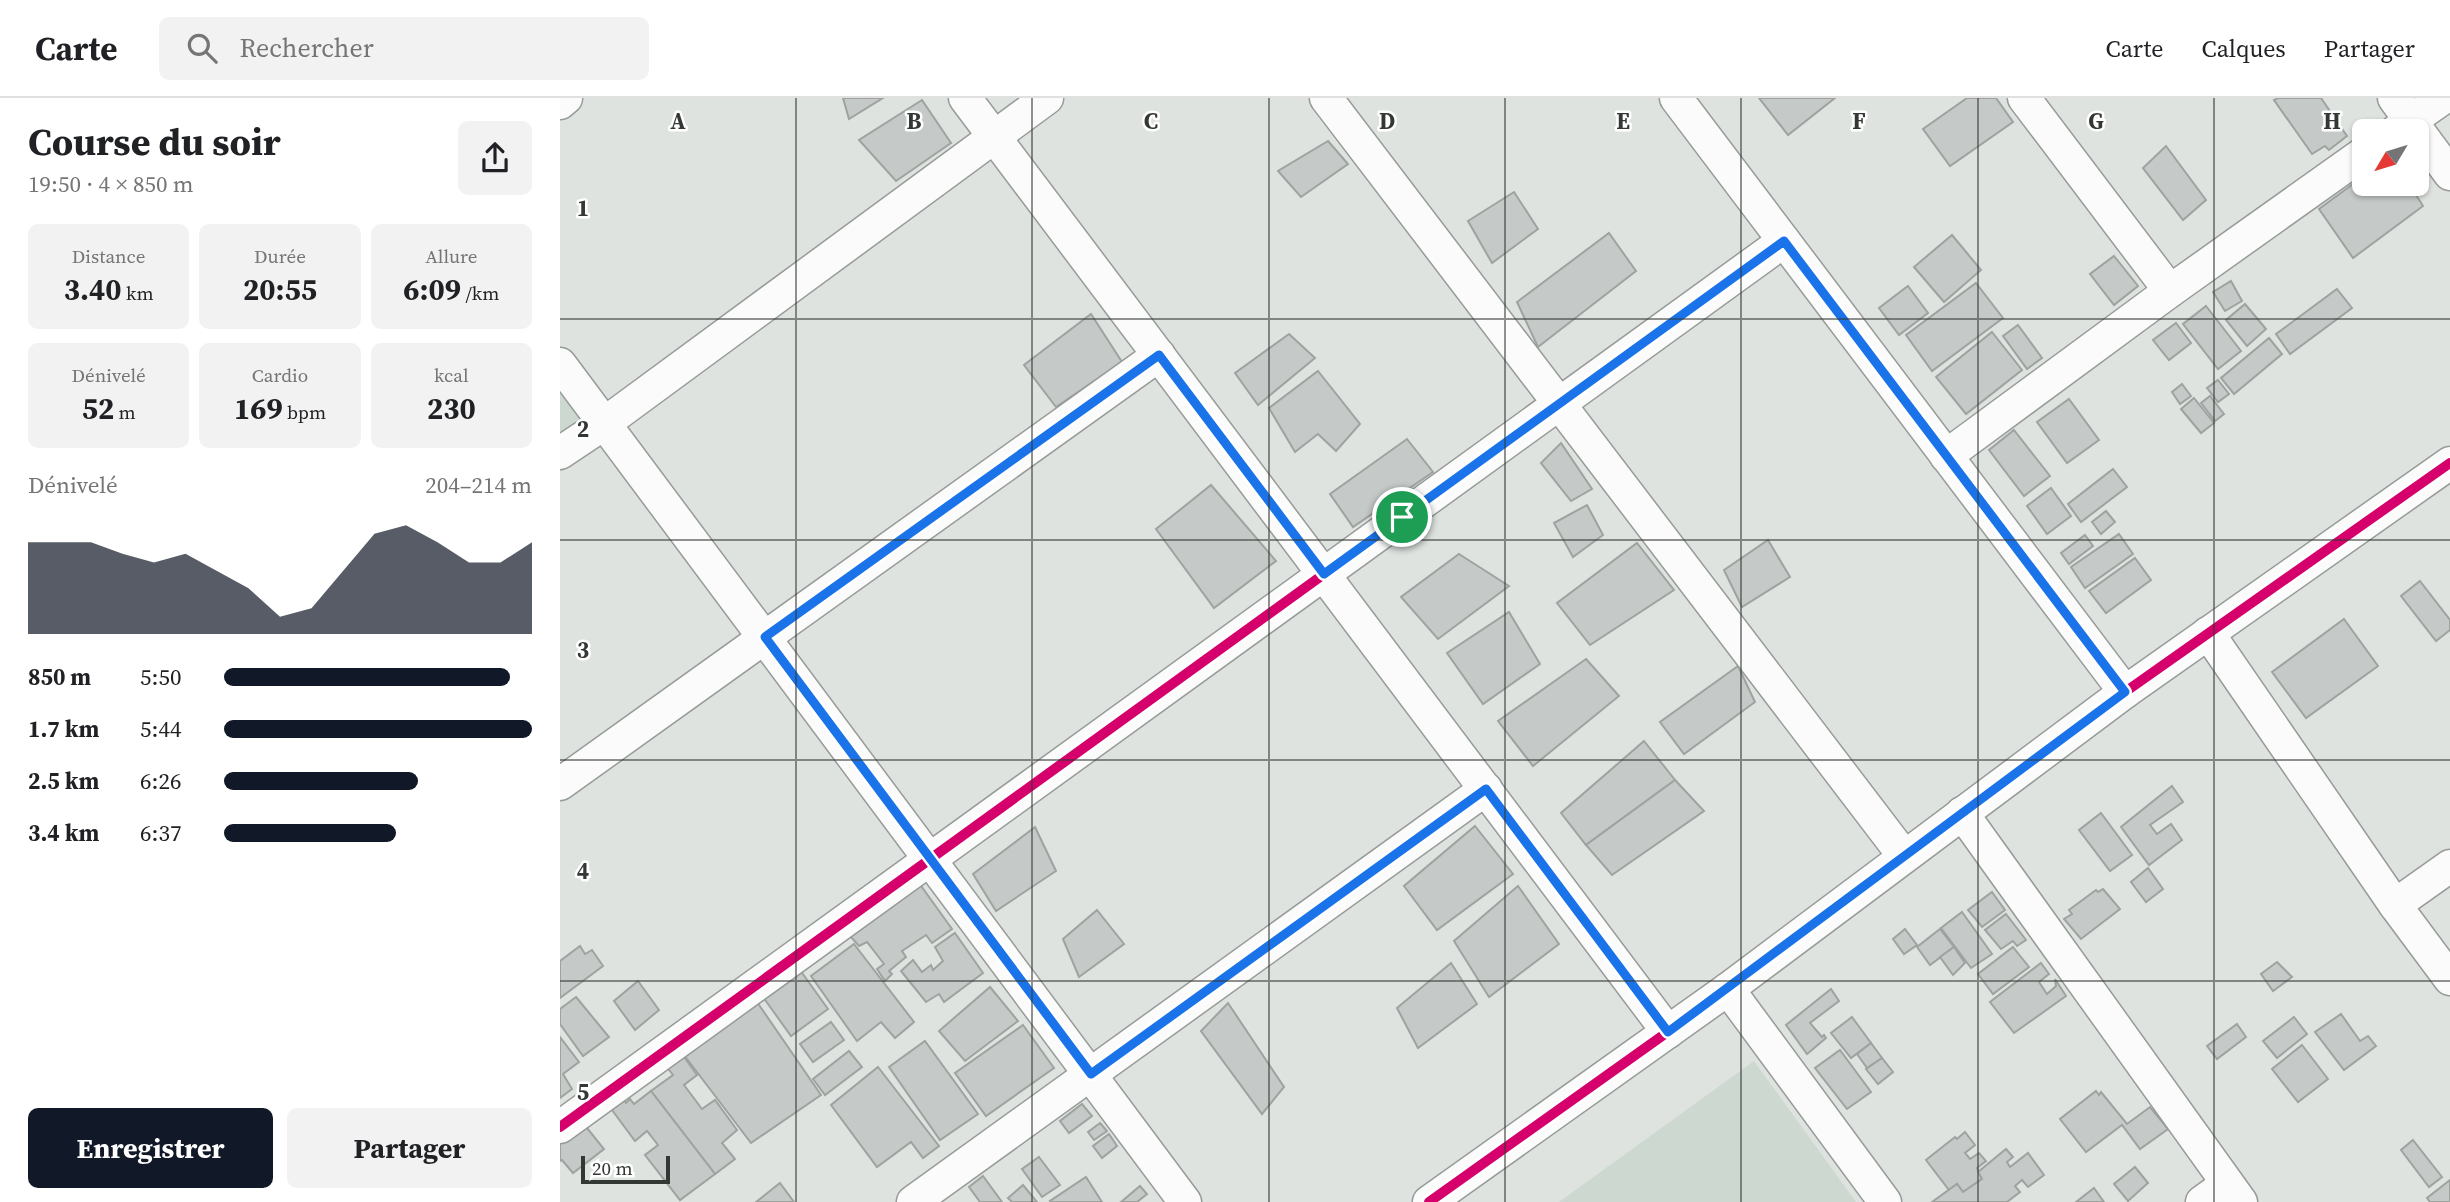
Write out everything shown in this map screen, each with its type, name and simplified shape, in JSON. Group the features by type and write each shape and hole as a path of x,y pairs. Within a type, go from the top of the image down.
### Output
{"street":[{"path":"560,103 566,98"},
{"path":"965,98 1668,1032"},
{"path":"560,453 605,424 1047,98"},
{"path":"1325,98 1904,856"},
{"path":"1676,98 2125,692"},
{"path":"2024,98 2170,291"},
{"path":"2443,98 2400,117 2450,174"},
{"path":"1946,456 2352,162"},
{"path":"560,1126 1784,241"},
{"path":"560,784 1159,355"},
{"path":"560,364 1185,1202"},
{"path":"1429,1202 1728,989 2125,692 2450,463"},
{"path":"2208,633 2395,905 2450,979"},
{"path":"913,1202 1486,789"},
{"path":"1962,813 2224,1196"},
{"path":"2395,905 2450,866"},
{"path":"1728,989 1885,1202"}],"shaded area":[{"path":"560,384 588,423 560,443"},
{"path":"1754,1061 1856,1202 1559,1202"}],"building":[{"path":"843,98 883,98 849,119"},
{"path":"1759,98 1835,98 1788,135"},
{"path":"1967,98 1996,98 2013,122 1950,166 1923,129"},
{"path":"2321,98 2347,136 2329,150 2325,146 2312,154 2274,100"},
{"path":"922,100 951,143 896,181 859,140"},
{"path":"1328,141 1348,164 1301,197 1278,171"},
{"path":"2166,146 2206,200 2183,220 2143,168"},
{"path":"2352,185 2352,196 2417,196 2423,206 2353,258 2319,209"},
{"path":"1514,192 1538,229 1492,263 1468,221"},
{"path":"1609,233 1636,271 1538,347 1517,302"},
{"path":"1952,235 1981,270 1944,302 1914,267"},
{"path":"2114,256 2138,286 2114,305 2090,274"},
{"path":"2231,281 2242,301 2225,311 2213,292"},
{"path":"1976,283 2003,318 1932,371 1906,335"},
{"path":"1908,286 1928,313 1899,335 1879,308"},
{"path":"2337,289 2352,308 2290,354 2276,334"},
{"path":"2245,304 2266,329 2247,346 2226,320"},
{"path":"2206,306 2241,351 2218,369 2183,324"},
{"path":"1091,314 1122,362 1056,407 1024,365"},
{"path":"2176,323 2191,343 2169,360 2153,340"},
{"path":"2018,325 2042,358 2027,369 2003,336"},
{"path":"1992,332 2022,370 1966,414 1936,377"},
{"path":"1289,334 1315,358 1258,405 1235,373"},
{"path":"2269,338 2282,354 2234,394 2221,378"},
{"path":"1318,371 1360,424 1336,451 1318,434 1295,452 1269,408"},
{"path":"2218,380 2229,394 2218,402 2207,388"},
{"path":"2182,384 2191,396 2180,404 2172,392"},
{"path":"2210,396 2224,414 2215,421 2201,403"},
{"path":"2194,398 2214,423 2201,433 2181,409"},
{"path":"2069,399 2099,440 2067,463 2037,422"},
{"path":"2014,430 2050,476 2024,496 1989,450"},
{"path":"1407,439 1433,472 1353,527 1330,494"},
{"path":"1561,443 1592,489 1571,501 1541,463"},
{"path":"2113,469 2127,487 2081,522 2068,504"},
{"path":"1211,485 1276,561 1214,608 1156,529"},
{"path":"2051,488 2071,516 2047,534 2027,506"},
{"path":"1587,505 1603,535 1573,557 1554,523"},
{"path":"2106,511 2115,522 2101,534 2092,522"},
{"path":"2119,534 2133,554 2085,588 2071,567"},
{"path":"2085,535 2093,546 2069,564 2061,553"},
{"path":"1768,540 1790,577 1742,607 1724,570"},
{"path":"1637,543 1674,590 1590,645 1557,603"},
{"path":"1459,554 1509,586 1438,639 1401,597"},
{"path":"2135,558 2151,580 2106,613 2089,591"},
{"path":"2420,581 2450,620 2450,630 2436,641 2401,596"},
{"path":"1509,612 1540,664 1483,704 1447,653"},
{"path":"2344,619 2378,666 2306,718 2272,672"},
{"path":"1586,659 1619,696 1533,766 1498,721"},
{"path":"1738,666 1755,702 1684,754 1660,722"},
{"path":"1644,741 1675,780 1586,845 1561,813"},
{"path":"1675,780 1704,811 1612,875 1586,845"},
{"path":"2172,786 2183,802 2150,825 2157,834 2171,824 2182,840 2149,865 2121,827"},
{"path":"2101,813 2132,855 2110,871 2079,830"},
{"path":"1475,826 1513,874 1437,930 1404,886"},
{"path":"1035,827 1056,871 996,911 973,874"},
{"path":"2148,868 2163,889 2146,902 2131,882"},
{"path":"919,883 952,929 932,943 926,935 902,951 906,957 889,971 892,974 885,981 877,969 884,964 867,942 859,946 850,936"},
{"path":"1518,886 1559,944 1489,997 1454,941"},
{"path":"2103,889 2120,909 2081,939 2064,919 2072,914 2069,910 2096,890 2098,892"},
{"path":"1992,892 2005,910 1982,927 1968,910"},
{"path":"1097,910 1124,944 1079,977 1063,939"},
{"path":"1962,912 1992,954 1971,968 1941,928"},
{"path":"2006,914 2026,940 2017,946 2013,941 2001,949 1985,930"},
{"path":"1905,929 1917,945 1904,954 1893,939"},
{"path":"1940,929 1954,947 1930,965 1917,947"},
{"path":"955,933 983,973 944,1002 939,994 926,1002 901,971 913,960 922,972 931,965 933,970 943,961 935,947"},
{"path":"854,944 914,1022 895,1038 881,1022 857,1041 811,976"},
{"path":"580,946 585,954 592,950 603,966 560,998 560,961"},
{"path":"1954,947 1965,963 1953,975 1940,957"},
{"path":"2013,947 2029,967 1993,994 1978,974"},
{"path":"2277,962 2292,977 2273,991 2261,974"},
{"path":"1451,963 1477,1004 1418,1048 1397,1008"},
{"path":"2041,963 2049,974 2039,982 2047,994 2056,986 2055,979 2066,996 2014,1033 1990,1002"},
{"path":"800,970 828,1009 791,1036 763,997"},
{"path":"638,981 659,1010 635,1030 614,1001"},
{"path":"990,987 1018,1021 965,1061 939,1031"},
{"path":"1831,989 1839,1001 1810,1023 1826,1038 1807,1054 1786,1025"},
{"path":"576,997 609,1037 583,1056 560,1024 560,1009"},
{"path":"757,1002 821,1095 751,1143 684,1055"},
{"path":"1228,1003 1284,1087 1262,1114 1201,1031"},
{"path":"2341,1014 2360,1041 2368,1036 2376,1046 2344,1070 2315,1032"},
{"path":"1852,1017 1871,1043 1851,1058 1831,1033"},
{"path":"2294,1017 2307,1034 2277,1058 2263,1041"},
{"path":"831,1022 844,1040 813,1062 800,1044"},
{"path":"2237,1024 2246,1037 2217,1059 2207,1046"},
{"path":"1023,1025 1054,1068 986,1116 955,1073"},
{"path":"560,1037 579,1062 563,1074 572,1089 560,1098"},
{"path":"925,1041 978,1114 940,1140 889,1067"},
{"path":"1871,1043 1882,1058 1867,1068 1857,1054"},
{"path":"2302,1045 2328,1079 2298,1102 2272,1069"},
{"path":"1840,1050 1871,1092 1847,1109 1815,1068"},
{"path":"849,1051 862,1067 825,1095 813,1079"},
{"path":"682,1054 697,1075 684,1085 702,1109 715,1100 737,1130 722,1143 735,1159 715,1174 651,1091 673,1075 666,1066"},
{"path":"1882,1058 1893,1072 1878,1084 1866,1069"},
{"path":"878,1067 939,1146 923,1158 911,1142 877,1167 831,1105"},
{"path":"651,1091 715,1174 680,1200 645,1155 658,1145 647,1131 635,1141 609,1106 621,1096 626,1103 630,1099 634,1104"},
{"path":"2096,1091 2099,1095 2101,1092 2127,1124 2150,1107 2168,1129 2140,1149 2122,1125 2086,1152 2060,1119"},
{"path":"1082,1104 1092,1116 1069,1133 1060,1121"},
{"path":"583,1123 604,1149 573,1173 560,1161 560,1139"},
{"path":"1100,1123 1107,1131 1094,1140 1088,1132"},
{"path":"1965,1132 1975,1145 1965,1153 1970,1159 1979,1153 1986,1161 1977,1168 1982,1179 1963,1192 1957,1184 1949,1190 1926,1160"},
{"path":"1109,1134 1117,1146 1102,1158 1093,1146"},
{"path":"2413,1140 2442,1177 2429,1187 2401,1150"},
{"path":"2006,1149 2013,1157 2007,1162 2010,1167 2028,1153 2044,1175 2028,1187 2022,1180 2015,1186 2020,1192 2007,1202 1932,1202 1957,1184 1963,1192 1982,1179 1978,1172"},
{"path":"1039,1157 1060,1185 1042,1197 1022,1169"},
{"path":"2135,1167 2148,1183 2128,1201 2114,1184"},
{"path":"983,1176 1002,1202 980,1202 969,1187"},
{"path":"1086,1177 1102,1202 1050,1201"},
{"path":"2450,1180 2450,1202 2430,1202 2427,1198"},
{"path":"780,1183 794,1202 756,1202"},
{"path":"1023,1185 1037,1202 1012,1202 1008,1198"},
{"path":"1140,1186 1147,1194 1137,1202 1121,1202"},
{"path":"2094,1188 2104,1202 2076,1202"}],"cycle path":[{"path":"560,1127 1784,241"},
{"path":"1429,1202 1728,989 2125,692 2450,463"}],"route":[{"path":"1784,241 2125,692 1668,1032 1486,789 1091,1074 765,637 1159,355 1324,574 1402,517 1784,241"}]}
